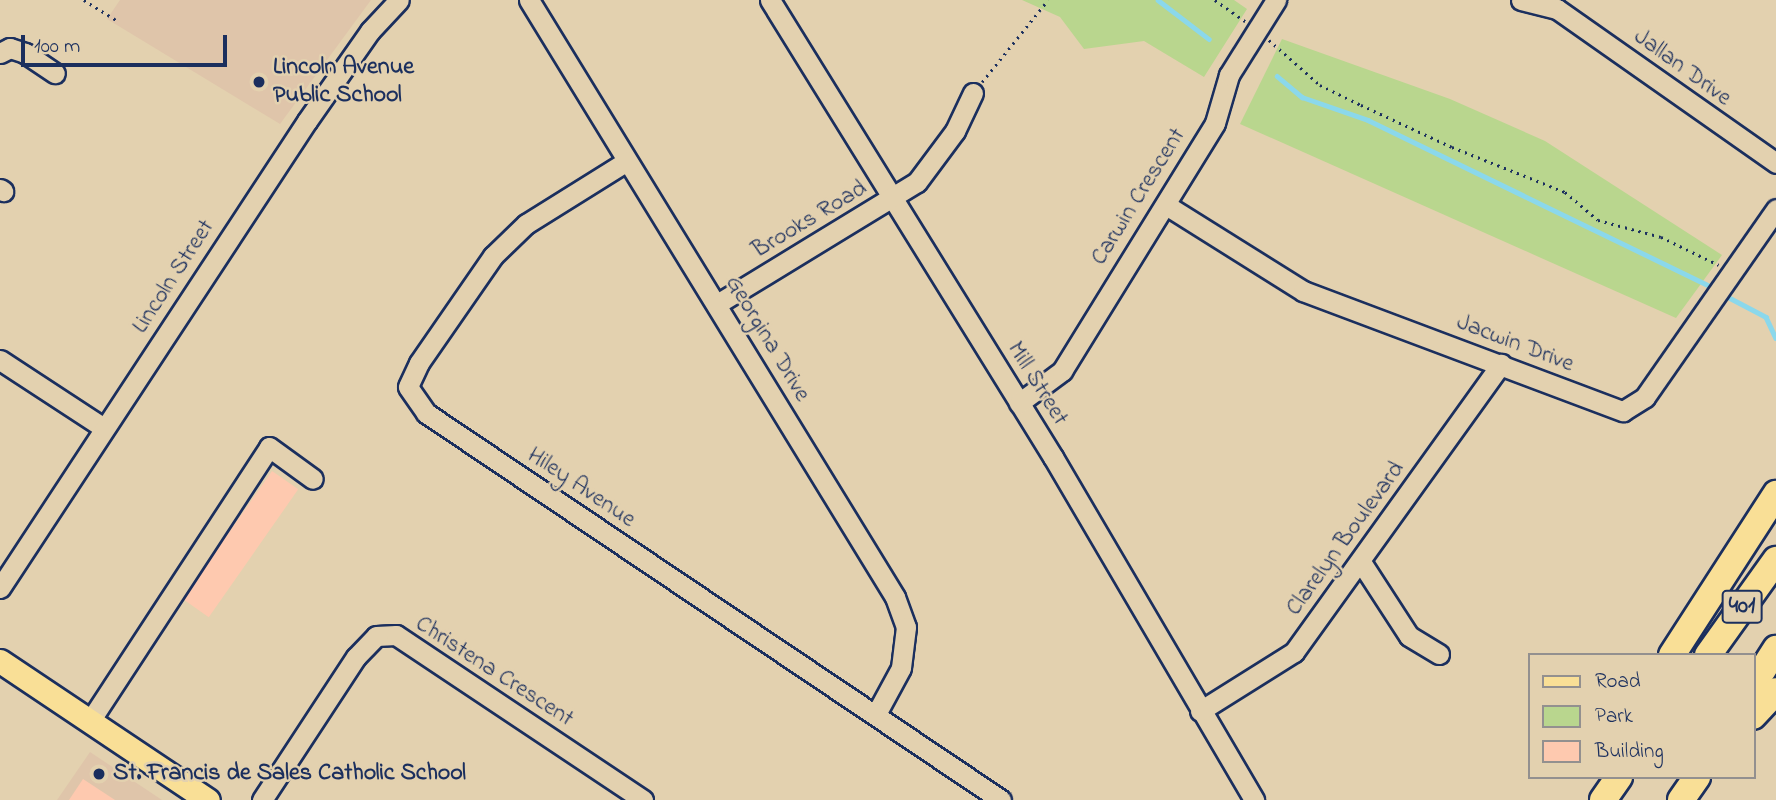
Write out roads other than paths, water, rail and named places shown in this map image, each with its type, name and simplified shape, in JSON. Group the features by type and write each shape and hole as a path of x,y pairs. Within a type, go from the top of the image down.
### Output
{"highway":[{"path":"1673,653 1776,494"},
{"name":"401","path":"1708,653 1776,560"},
{"name":"401","path":"1755,681 1776,649"},
{"path":"1755,714 1776,691"},
{"path":"1594,800 1601,779"},
{"path":"1603,800 1618,779"}],"main road":[{"path":"0,661 208,800"}],"street":[{"name":"Lincoln Street","path":"0,588 307,121 370,31 399,0"},
{"name":"Georgina Drive","path":"529,0 895,597 906,627 901,668 876,715"},
{"name":"Mill Street","path":"770,0 1019,403 1254,800"},
{"name":"Carwin Crescent","path":"1019,403 1062,371 1215,123 1229,75 1276,0"},
{"name":"Jallan Drive","path":"1521,0 1558,9 1776,163"},
{"path":"0,53 10,48 25,53 55,73"},
{"name":"Brooks Road","path":"717,304 893,200 936,159 973,93"},
{"name":"Hiley Avenue","path":"627,161 526,224 493,256 408,387 426,414 1002,800"},
{"name":"Jacwin Drive","path":"1166,205 1303,291 1623,411 1645,397 1776,209"},
{"path":"0,360 104,428"},
{"name":"Clarelyn Boulevard","path":"1200,712 1294,652 1501,364"},
{"path":"90,721 269,447 313,479"},
{"path":"1361,562 1409,636 1439,654"},
{"name":"Christena Crescent","path":"262,800 356,657 376,636 396,635 643,800"}],"waterway":[{"path":"1158,0 1209,39"},
{"path":"1277,76 1302,97 1368,120 1710,286"},
{"path":"1730,298 1766,317 1776,338"}],"place":[{"name":"Lincoln Avenue Public School","path":"259,82"},
{"name":"St. Francis de Sales Catholic School","path":"99,774"}]}
